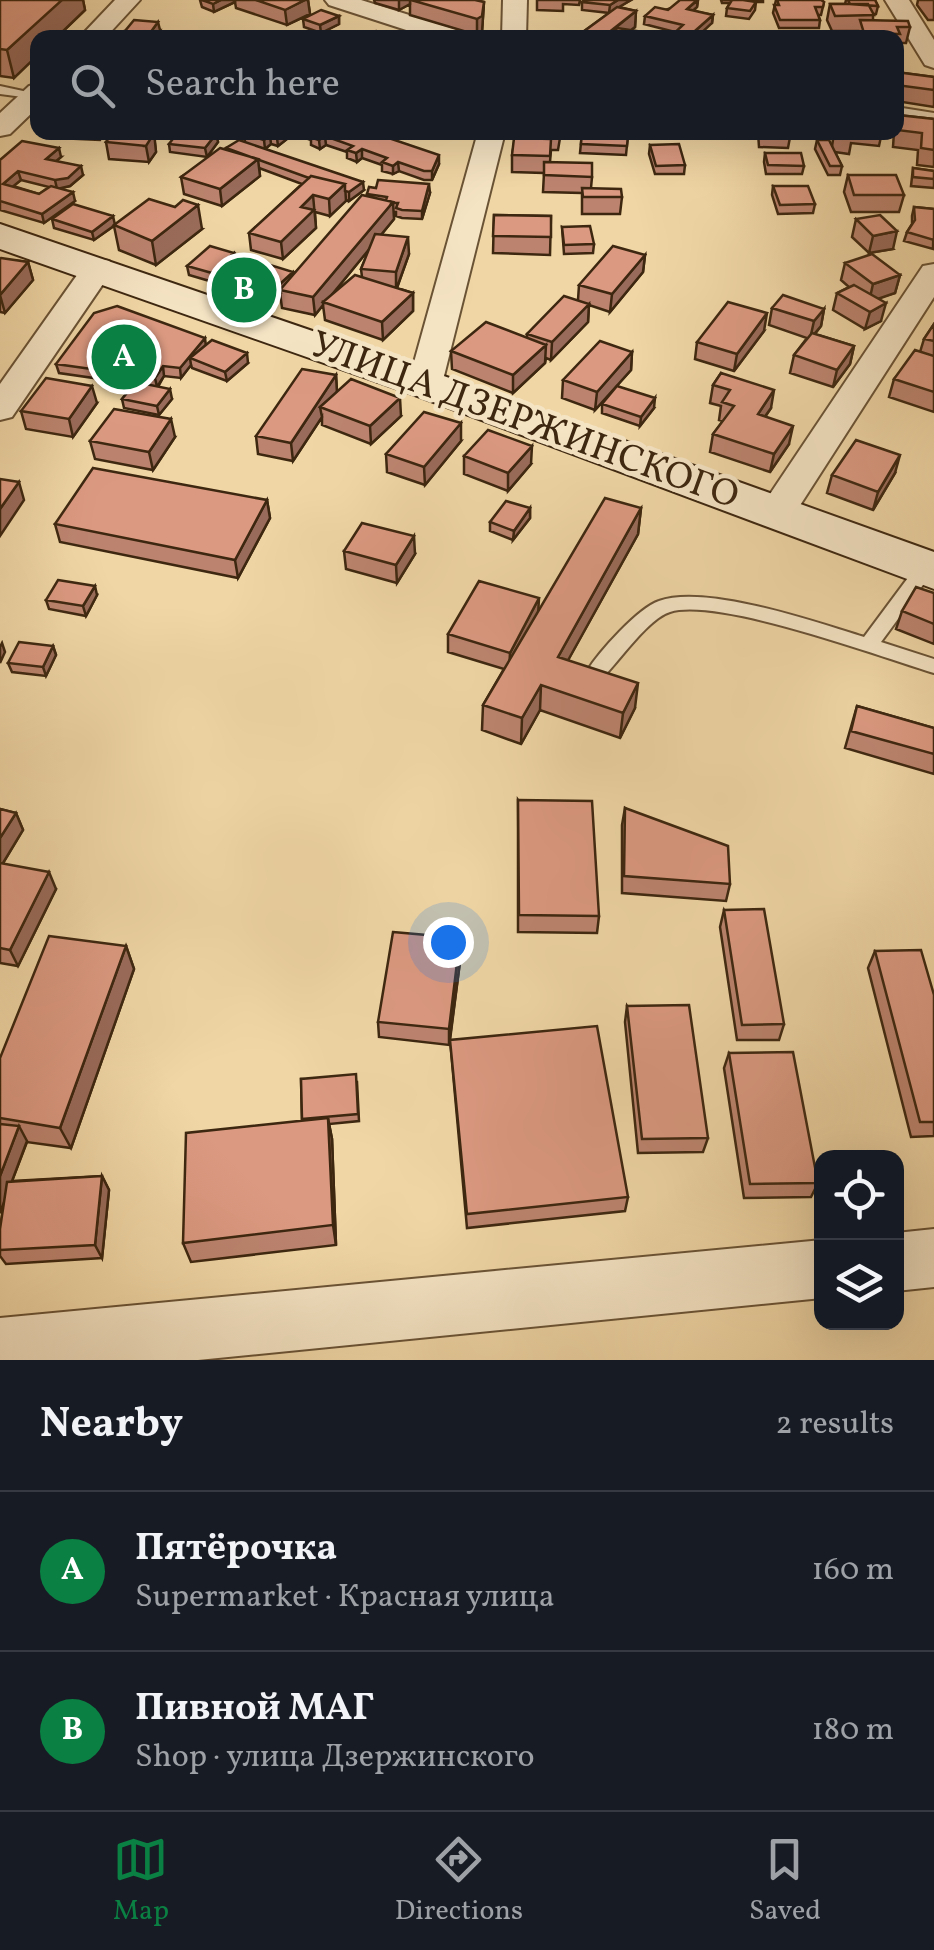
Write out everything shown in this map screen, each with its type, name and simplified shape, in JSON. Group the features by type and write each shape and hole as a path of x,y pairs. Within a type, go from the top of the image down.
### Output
{"main road":[{"name":"УЛИЦА ДЗЕРЖИНСКОГО","path":"0,236 424,384 930,569"}],"street":[{"path":"99,30 128,0"},
{"path":"337,0 433,30"},
{"path":"514,30 516,0"},
{"path":"897,0 934,60"},
{"path":"0,128 30,100"},
{"path":"904,116 934,120"},
{"path":"424,384 490,140"},
{"path":"0,409 98,268"},
{"path":"775,515 934,273"},
{"path":"904,1261 934,1258"},
{"path":"0,1349 159,1347 814,1270"}],"lane":[{"path":"0,90 30,94"},
{"path":"868,645 930,569"},
{"path":"597,671 663,606 692,602 868,645 934,666"}],"building":[{"path":"0,0 62,0 7,50 0,49"},
{"path":"256,0 305,0 285,10"},
{"path":"411,0 484,2 482,16 477,19"},
{"path":"618,0 610,5 582,2"},
{"path":"680,0 697,0 687,9 713,15 696,30 678,30 683,25 645,16 655,7 668,10"},
{"path":"732,0 756,2 750,11 727,8"},
{"path":"777,0 821,0 823,7 815,7 820,20 780,20 774,5 779,5"},
{"path":"848,0 875,0 878,6 850,4"},
{"path":"830,4 868,4 874,15 835,16"},
{"path":"617,7 636,11 612,30 586,30"},
{"path":"321,10 339,16 320,25 303,19"},
{"path":"134,20 158,22 152,30 126,30"},
{"path":"860,20 908,21 910,27 897,27 898,30 863,30"},
{"path":"904,73 934,77 934,90 904,86"},
{"path":"904,116 934,119 934,150 921,148 922,133 904,131"},
{"path":"107,140 150,140 146,146"},
{"path":"172,140 211,140 205,148 169,144"},
{"path":"239,140 363,182 349,192 345,191 345,184 309,178 226,148"},
{"path":"336,140 395,140 439,155 432,171 424,171 398,162 393,166 382,162 387,158 362,149 356,153 347,150 353,146"},
{"path":"514,140 551,140 550,156 512,155"},
{"path":"581,140 628,140 627,146 581,144"},
{"path":"817,140 829,140 842,166 830,166"},
{"path":"22,141 59,148 46,159 81,166 68,178 55,180 18,171 3,184 39,194 51,186 73,192 42,214 0,201 0,160"},
{"path":"679,144 685,165 656,166 650,145"},
{"path":"220,148 258,159 220,189 181,177"},
{"path":"765,153 801,153 804,166 768,165"},
{"path":"544,162 592,163 592,177 544,175"},
{"path":"913,168 934,171 934,179 913,177"},
{"path":"848,175 896,175 904,195 854,195"},
{"path":"311,176 345,184 329,199 313,195 301,207 314,210 281,242 249,233"},
{"path":"378,180 429,184 422,211 402,210 387,197 367,194 369,187 376,188"},
{"path":"773,186 808,186 815,204 780,205"},
{"path":"582,188 621,189 622,197 583,197"},
{"path":"362,195 393,202 313,297 280,290"},
{"path":"149,199 175,207 183,200 198,205 152,241 114,225"},
{"path":"73,204 113,216 92,232 52,219"},
{"path":"914,207 934,209 934,240 907,232 915,220"},
{"path":"494,215 551,216 551,237 493,236"},
{"path":"880,215 897,231 873,236 856,219"},
{"path":"590,226 594,244 564,245 562,227"},
{"path":"375,234 408,237 396,272 361,269"},
{"path":"210,246 234,253 212,273 187,266"},
{"path":"613,246 645,255 612,294 579,285"},
{"path":"872,254 900,275 873,284 845,263"},
{"path":"241,256 293,272 270,293 216,276"},
{"path":"0,259 28,262 0,295"},
{"path":"355,275 413,293 382,322 323,302"},
{"path":"854,285 886,303 870,312 837,293"},
{"path":"783,295 824,309 814,321 772,308"},
{"path":"564,296 589,304 552,342 527,334"},
{"path":"728,302 767,313 737,354 697,342"},
{"path":"117,306 205,338 180,368 163,366 155,378 56,364 94,313"},
{"path":"486,322 546,345 513,375 451,351"},
{"path":"934,324 934,341 924,339"},
{"path":"812,333 854,346 837,370 794,355"},
{"path":"212,340 247,353 225,372 190,358"},
{"path":"600,341 632,352 597,392 563,380"},
{"path":"915,350 934,356 934,392 894,379"},
{"path":"302,369 336,375 291,443 256,436"},
{"path":"721,373 774,390 758,414 793,426 774,454 713,434 734,406 722,402 730,390 713,385"},
{"path":"46,378 92,386 69,419 21,411"},
{"path":"351,379 400,398 370,426 320,407"},
{"path":"136,382 170,389 157,406 122,399"},
{"path":"617,386 655,398 641,417 602,404"},
{"path":"114,409 171,419 149,452 90,441"},
{"path":"424,412 461,423 424,467 386,454"},
{"path":"488,430 532,446 508,473 464,456"},
{"path":"856,440 900,455 878,492 832,475"},
{"path":"93,468 267,500 235,560 55,524"},
{"path":"0,479 19,482 0,509"},
{"path":"605,498 641,508 558,657 638,683 623,713 541,685 522,718 483,705"},
{"path":"506,501 530,508 514,531 490,522"},
{"path":"362,523 414,536 396,565 344,551"},
{"path":"58,580 95,586 83,606 46,600"},
{"path":"479,581 539,598 510,653 448,634"},
{"path":"916,587 934,593 934,624 902,611"},
{"path":"19,642 53,646 43,667 8,663"},
{"path":"857,706 934,728 934,754 851,731"},
{"path":"518,800 592,801 599,916 519,915"},
{"path":"625,808 728,846 730,884 624,876"},
{"path":"0,809 16,813 0,838"},
{"path":"0,863 49,872 10,950 0,948"},
{"path":"764,909 784,1024 742,1025 724,910"},
{"path":"393,932 460,938 449,1029 378,1022"},
{"path":"49,936 126,946 60,1128 0,1118 0,1058"},
{"path":"921,950 934,995 934,1122 920,1122 875,951"},
{"path":"689,1005 708,1138 642,1139 627,1006"},
{"path":"597,1026 628,1197 467,1214 450,1040"},
{"path":"793,1052 814,1162 814,1183 750,1184 729,1053"},
{"path":"356,1074 358,1114 302,1119 301,1079"},
{"path":"328,1118 333,1225 183,1243 186,1133"},
{"path":"0,1124 19,1126 0,1176"},
{"path":"102,1176 95,1245 0,1250 7,1182"}],"place":[{"name":"Пивной МАГ","path":"244,290"},
{"name":"Пятёрочка","path":"124,357"}]}
